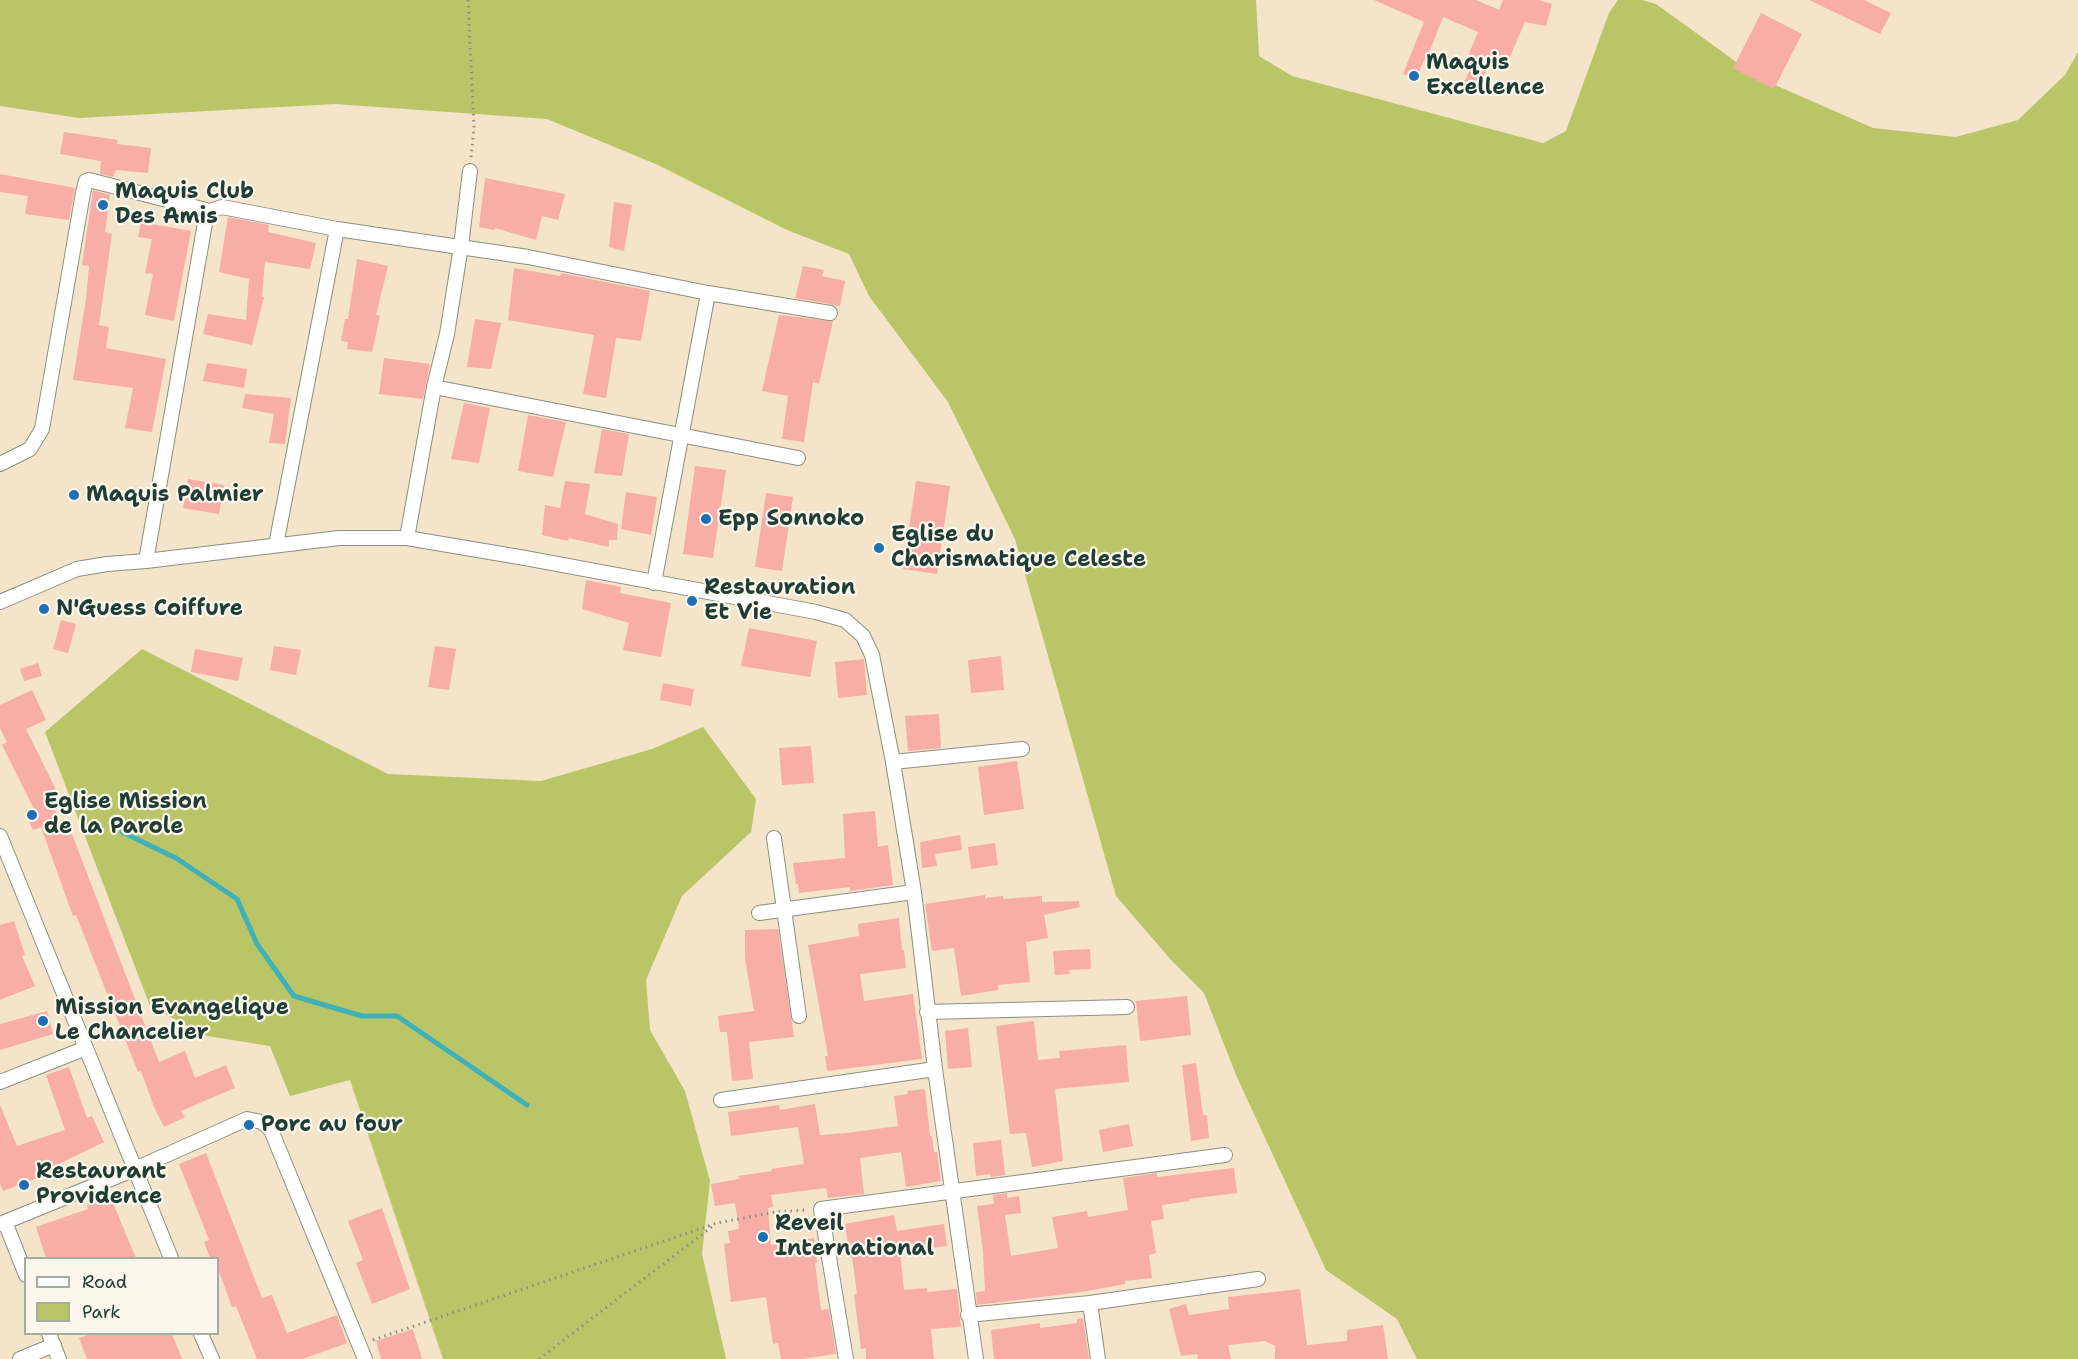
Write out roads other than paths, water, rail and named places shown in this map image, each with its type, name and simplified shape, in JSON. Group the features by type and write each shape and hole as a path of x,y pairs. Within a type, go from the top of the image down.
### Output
{"street":[{"path":"407,538 447,334 470,171"},
{"path":"0,464 30,449 42,429 86,182 95,180 210,212 222,207 337,229 528,256 830,314"},
{"path":"146,561 205,223 210,212"},
{"path":"276,545 337,229"},
{"path":"654,583 708,292"},
{"path":"435,387 798,458"},
{"path":"0,602 77,569 107,564 339,538 407,538 816,612 845,620 863,636 872,655 893,762 914,892 934,1069 976,1359"},
{"path":"893,762 1022,749"},
{"path":"0,836 171,1257"},
{"path":"774,838 799,1016"},
{"path":"759,913 914,892"},
{"path":"927,1012 1127,1007"},
{"path":"0,1083 86,1048"},
{"path":"721,1100 934,1069"},
{"path":"24,1271 2,1223 135,1169 247,1119 262,1122 271,1130 365,1359"},
{"path":"846,1359 822,1209 1226,1155"},
{"path":"968,1315 1090,1303 1258,1279"},
{"path":"1090,1303 1098,1359"},
{"path":"201,1335 212,1359"},
{"path":"20,1359 51,1340 59,1359"}],"waterway":[{"path":"122,832 176,858 237,899 257,944 294,996 362,1016 397,1016 527,1105"}],"place":[{"name":"Maquis Excellence","path":"1414,76"},
{"name":"Maquis Club Des Amis","path":"103,205"},
{"name":"Maquis Palmier","path":"74,495"},
{"name":"Epp Sonnoko","path":"706,519"},
{"name":"Eglise du Charismatique Celeste","path":"879,548"},
{"name":"Restauration Et Vie","path":"692,601"},
{"name":"N'Guess Coiffure","path":"44,609"},
{"name":"Eglise Mission de la Parole","path":"32,815"},
{"name":"Mission Evangelique Le Chancelier","path":"43,1021"},
{"name":"Porc au four","path":"249,1125"},
{"name":"Restaurant Providence","path":"24,1185"},
{"name":"Reveil International","path":"763,1237"}]}
